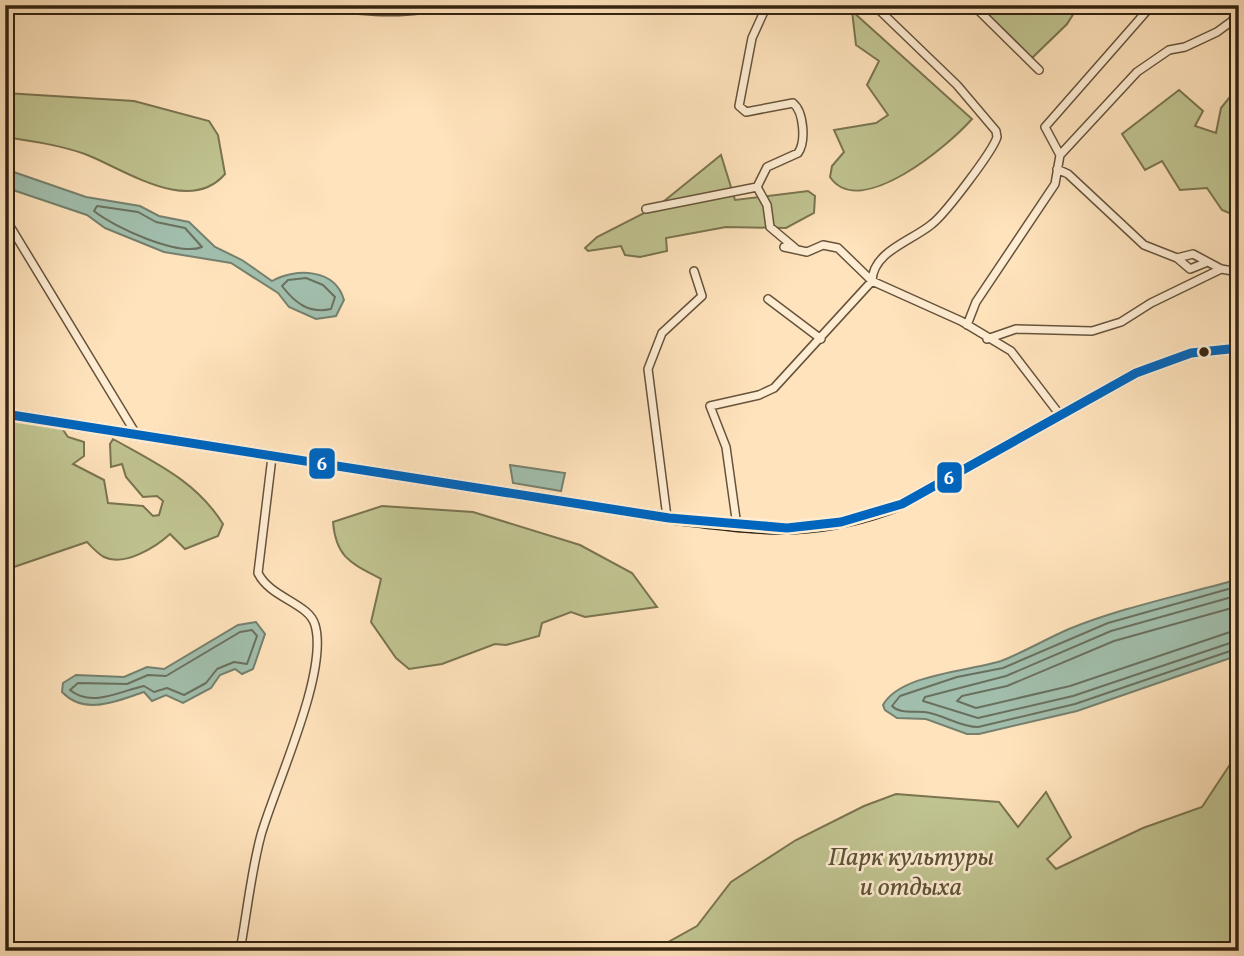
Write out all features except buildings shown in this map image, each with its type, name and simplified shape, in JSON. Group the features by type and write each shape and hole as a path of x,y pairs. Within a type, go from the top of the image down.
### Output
{"main road":[{"path":"5,414 667,517 790,530 831,526 902,504 1136,373 1191,353 1239,348"}],"street":[{"path":"306,5 336,10 399,7 424,10 440,5"},
{"path":"757,187 767,167 798,153 803,138 798,110 793,103 746,112 739,106 752,38 767,5"},
{"path":"737,526 726,447 710,406 759,395 774,387 872,281 872,269 884,255 935,222 995,144 997,137 996,131 957,85 874,5"},
{"path":"973,5 1039,70"},
{"path":"1060,155 1045,127 1152,5"},
{"path":"967,325 976,302 1055,184 1060,155 1137,72 1169,50 1185,47 1217,32 1239,10"},
{"path":"1057,169 1068,174 1144,245 1177,258 1190,269 1205,263"},
{"path":"646,209 757,187"},
{"path":"757,187 766,205 770,228 796,250"},
{"path":"5,218 136,434"},
{"path":"784,247 807,252 823,245 838,248 872,281 967,325 1011,352 1060,415"},
{"path":"1177,258 1193,254 1221,270 1239,272"},
{"path":"987,339 1016,329 1092,331 1121,322 1150,303 1221,270"},
{"path":"667,517 648,369 662,333 702,296 694,271"},
{"path":"768,299 821,339"},
{"path":"240,951 261,838 312,684 317,635 315,622 307,612 274,593 258,573 272,457"}],"green space":[{"path":"978,5 1079,5 1067,24 1032,58"},
{"path":"852,11 972,119 944,145 904,174 882,185 862,190 844,188 830,177 832,166 844,152 834,130 876,123 888,115 867,85 879,61 856,45"},
{"path":"1239,66 1239,209 1229,213 1222,210 1207,188 1180,190 1162,161 1145,170 1122,134 1179,90 1203,111 1195,126 1216,133 1221,108 1234,92 1232,77"},
{"path":"5,93 134,101 209,121 218,135 225,174 210,186 193,191 175,190 137,178 85,154 5,137"},
{"path":"721,155 735,200 808,191 815,196 814,213 786,228 726,227 666,238 667,251 640,257 625,255 621,246 588,251 585,248 597,237 658,206"},
{"path":"5,419 61,427 68,437 84,442 84,456 73,464 104,480 108,503 143,506 153,516 159,515 163,501 157,496 143,497 126,477 122,464 111,467 110,444 113,439 174,475 201,496 223,524 218,536 185,549 170,534 148,550 121,559 104,557 87,542 5,570"},
{"path":"382,506 473,512 580,545 632,573 657,607 585,617 571,612 542,623 539,636 506,645 495,644 442,664 409,669 396,658 371,622 381,579 347,558 338,544 333,522"},
{"name":"Парк культуры и отдыха","path":"1239,758 1239,951 652,951 697,926 731,882 796,840 864,806 896,794 999,802 1018,827 1046,792 1071,837 1047,859 1056,869 1143,828 1202,807 1231,763"}],"water":[{"path":"5,169 86,197 140,206 159,216 189,222 215,247 242,260 272,281 292,274 323,276 339,289 344,300 336,316 316,319 289,307 278,293 231,263 164,252 105,228 87,215 10,189 5,186"},
{"path":"510,465 565,473 561,491 513,483"},
{"path":"1239,579 1239,655 1077,711 979,734 967,734 926,719 897,718 885,710 883,705 904,686 920,680 1001,661 1090,621"},
{"path":"256,622 265,634 253,669 242,674 235,669 220,675 211,688 183,703 166,695 152,701 144,692 91,705 71,699 62,692 63,683 76,675 124,677 147,667 164,669 238,625"}],"transit line":[{"name":"6","path":"5,414 669,518 787,528 841,522 902,504 1136,373 1191,353 1239,348"}]}
